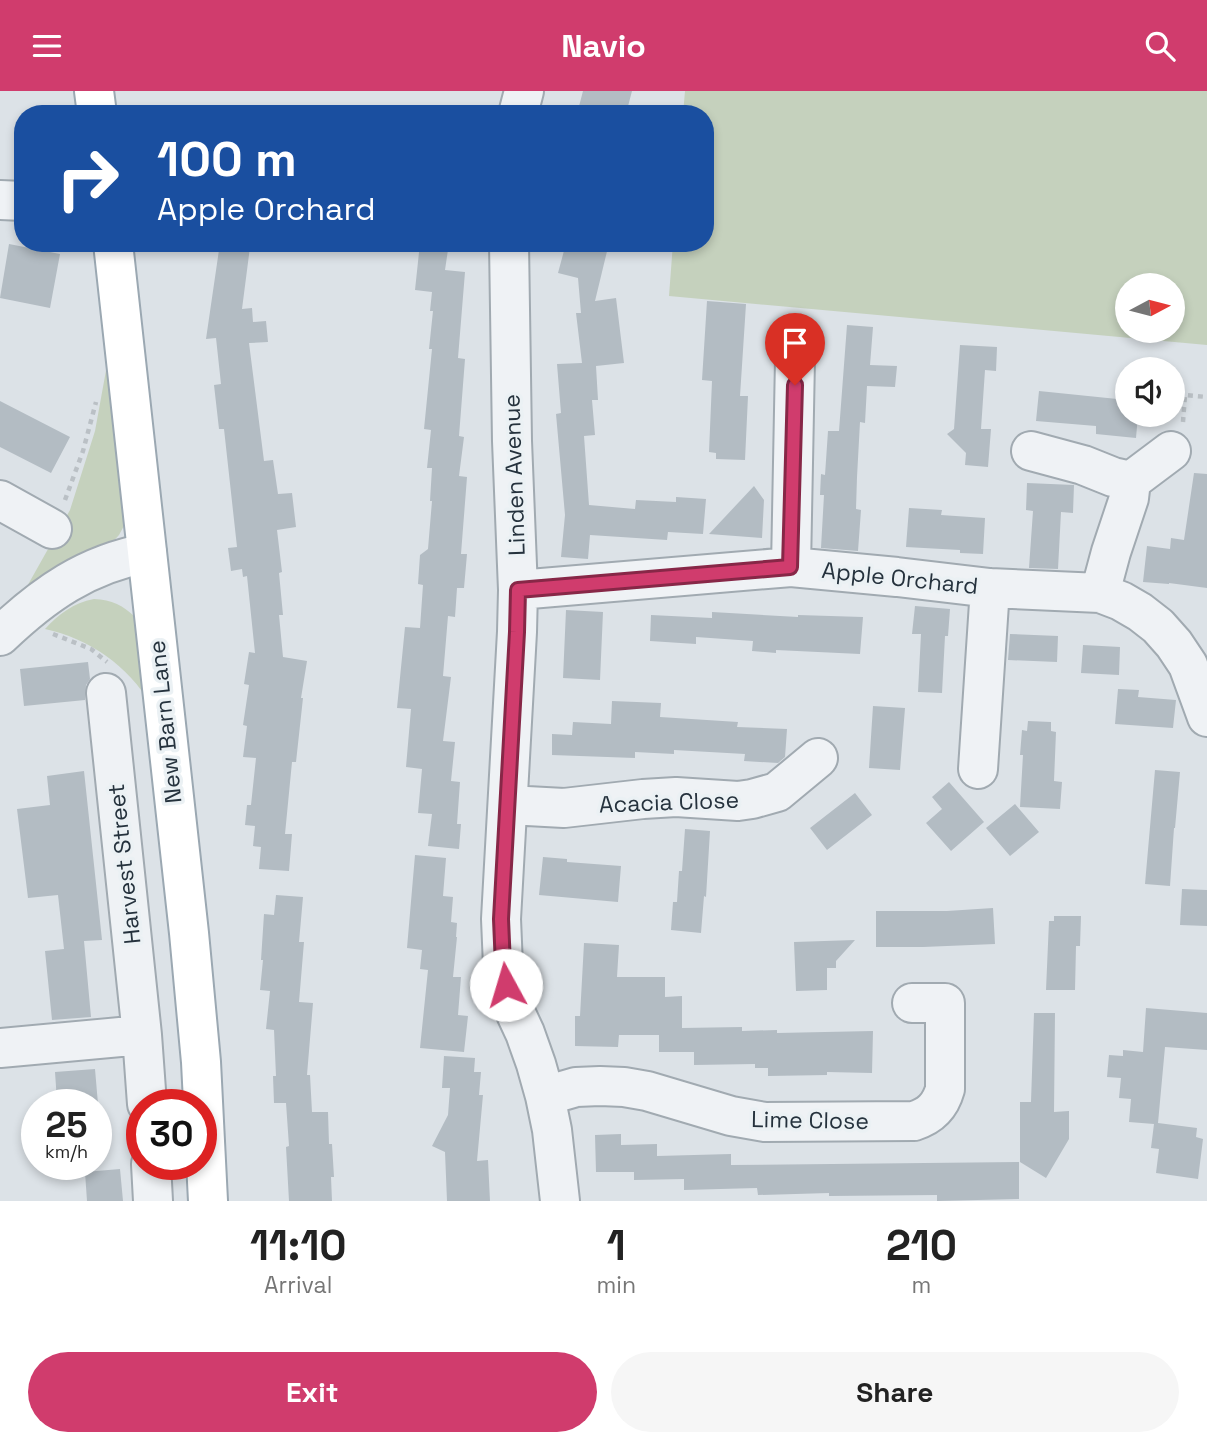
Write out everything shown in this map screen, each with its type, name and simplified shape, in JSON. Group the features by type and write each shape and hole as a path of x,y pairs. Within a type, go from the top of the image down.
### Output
{"main road":[{"name":"New Barn Lane","path":"114,252 187,919 201,1062 208,1201"}],"street":[{"name":"Linden Avenue","path":"509,252 518,590 501,919 503,966 511,1003 525,1033 545,1096 554,1142 560,1201"},
{"path":"790,567 795,359"},
{"path":"1031,451 1131,481"},
{"path":"1100,593 1129,498 1131,481 1171,451"},
{"path":"0,500 52,529"},
{"path":"0,636 62,585 121,558 147,553"},
{"name":"Apple Orchard","path":"518,590 790,567 990,588 1100,593 1121,601 1158,626 1188,665 1207,717"},
{"name":"Apple Orchard","path":"978,769 990,588"},
{"name":"Harvest Street","path":"106,693 142,1035 145,1089"},
{"name":"Acacia Close","path":"508,806 564,808 665,798 738,801 752,799 777,792 818,758"},
{"name":"Lime Close","path":"545,1096 576,1087 612,1086 647,1091 731,1116 765,1122 914,1121 930,1113 943,1099 945,1003 912,1003"},
{"path":"0,1048 142,1035"},
{"path":"151,1180 153,1201"}],"path":[{"path":"1171,451 1182,428 1185,395 1207,397"},
{"path":"52,529 71,488 96,401"}],"green space":[{"path":"685,91 1207,91 1207,345 1185,343 1185,273 1115,273 1115,337 669,296 672,252 714,252 714,105 684,105"},
{"path":"109,354 125,524 109,546 25,590 70,510 95,431"},
{"path":"94,599 117,604 136,618 151,705 131,678 106,656 77,639 45,629 67,610"}],"building":[{"path":"583,91 632,91 628,105 579,105"},
{"path":"9,244 14,245 14,252 60,254 50,308 0,298"},
{"path":"219,252 249,252 242,309 252,308 253,322 266,321 268,342 249,343 264,461 273,460 278,494 292,493 296,527 277,530 282,572 279,573 283,615 279,615 283,657 307,661 296,762 292,762 285,834 292,834 289,871 259,869 261,847 253,846 255,826 245,825 247,805 251,805 256,758 243,757 247,726 243,725 249,685 244,684 249,652 255,653 247,576 243,577 242,569 231,571 228,548 237,547 224,429 219,429 214,385 221,384 216,338 206,339"},
{"path":"419,252 448,252 445,270 465,272 458,358 465,359 459,436 464,437 459,476 467,477 461,554 467,554 464,588 457,588 455,617 448,616 443,676 451,677 443,741 455,742 451,781 460,782 457,824 461,824 459,849 428,846 432,814 418,813 422,769 406,767 411,709 397,708 405,627 420,628 423,585 418,584 420,555 428,549 432,501 432,468 427,468 431,430 424,429 432,349 429,349 432,292 415,290"},
{"path":"564,252 607,252 595,301 616,298 624,363 596,366 598,400 592,400 595,435 584,436 589,505 635,509 636,500 676,502 676,497 706,499 703,534 668,532 667,540 590,535 588,559 561,557 565,515 556,414 561,413 557,364 582,363 576,313 581,313 578,278 558,273"},
{"path":"707,301 746,304 740,396 748,396 745,460 716,459 716,453 709,452 712,381 702,380"},
{"path":"847,325 873,327 870,365 897,366 895,387 867,386 865,423 860,422 856,509 861,510 858,551 821,548 824,495 820,495 821,474 825,475 828,431 839,431"},
{"path":"960,345 997,347 996,371 985,370 981,429 991,429 988,467 965,465 966,453 947,434 954,429"},
{"path":"1039,391 1115,399 1115,427 1137,427 1136,438 1096,434 1096,426 1036,421"},
{"path":"0,401 70,437 51,473 0,447"},
{"path":"1194,473 1207,474 1207,588 1143,582 1147,546 1170,549 1171,538 1184,540"},
{"path":"1027,483 1074,485 1073,513 1061,512 1058,569 1029,568 1033,511 1026,510"},
{"path":"754,486 764,500 762,538 709,534"},
{"path":"909,508 942,510 941,515 985,518 983,554 906,547"},
{"path":"915,606 950,609 948,636 945,636 942,693 918,692 921,634 912,634"},
{"path":"566,610 603,612 600,680 563,678"},
{"path":"712,612 798,617 863,617 860,654 752,651 753,641 696,637 696,644 650,641 651,615 712,618"},
{"path":"1010,634 1058,636 1057,662 1008,660"},
{"path":"1083,645 1120,647 1119,675 1081,673"},
{"path":"88,662 90,679 86,685 85,700 24,706 20,669"},
{"path":"1118,689 1139,690 1138,697 1176,700 1173,728 1115,724"},
{"path":"612,701 661,703 660,717 738,722 737,727 787,729 785,757 778,763 744,761 745,754 674,750 674,754 635,752 635,758 552,755 552,734 572,735 573,722 611,724"},
{"path":"873,706 905,708 900,770 869,768"},
{"path":"1028,721 1051,722 1051,731 1056,732 1054,781 1062,782 1060,809 1020,807 1022,730 1027,731"},
{"path":"1155,770 1180,772 1170,886 1145,884"},
{"path":"84,771 102,940 84,941 91,1017 52,1020 45,951 64,949 58,895 28,898 17,809 50,805 47,776"},
{"path":"949,782 984,822 951,851 926,823 942,809 932,797"},
{"path":"855,793 872,815 827,850 810,828"},
{"path":"1015,804 1039,832 1010,856 986,828"},
{"path":"685,829 710,831 701,933 671,930 673,902 677,902 679,871 682,871"},
{"path":"415,855 446,858 443,896 453,897 451,922 457,923 453,977 461,977 458,1015 468,1016 464,1052 420,1048 428,970 420,969 422,950 407,948"},
{"path":"543,857 567,859 567,862 621,866 618,902 539,895"},
{"path":"1182,889 1207,890 1207,926 1180,925"},
{"path":"276,895 303,897 299,942 304,942 299,1002 313,1003 307,1075 310,1075 312,1112 328,1112 334,1177 331,1177 332,1201 289,1201 286,1103 274,1103 274,1030 266,1029 270,991 260,990 264,914 274,915"},
{"path":"993,908 995,944 876,947 876,911"},
{"path":"1054,916 1081,916 1080,946 1076,946 1075,990 1046,990 1049,921 1054,921"},
{"path":"855,940 836,961 836,968 827,968 827,990 796,991 794,942"},
{"path":"584,943 619,945 617,977 665,977 665,997 682,996 682,1028 742,1027 742,1031 777,1030 777,1033 873,1031 872,1073 827,1072 827,1075 768,1076 768,1068 755,1068 755,1064 694,1065 694,1052 659,1052 659,1035 619,1035 618,1047 575,1046 575,1016 580,1016"},
{"path":"1146,1008 1207,1013 1207,1050 1165,1047 1158,1123 1197,1128 1196,1137 1203,1139 1198,1179 1156,1173 1159,1149 1151,1148 1154,1124 1129,1122 1131,1099 1119,1098 1121,1078 1107,1077 1109,1055 1123,1056 1123,1050 1143,1052"},
{"path":"1034,1013 1055,1013 1054,1112 1069,1111 1069,1139 1046,1178 1020,1162 1020,1102 1031,1102"},
{"path":"444,1056 475,1058 474,1072 481,1072 479,1095 483,1095 477,1161 488,1160 490,1201 447,1201 445,1152 432,1146 448,1115 450,1088 442,1088"},
{"path":"95,1069 97,1089 56,1089 55,1072"},
{"path":"621,1134 621,1145 657,1144 657,1156 731,1154 731,1165 1019,1162 1019,1199 937,1201 937,1195 758,1195 757,1188 684,1190 684,1179 634,1180 634,1172 596,1172 595,1135"},
{"path":"120,1169 123,1201 87,1201 86,1180 112,1180 112,1170"}],"route":[{"path":"506,985 501,919 518,590 790,567 795,385"}]}
